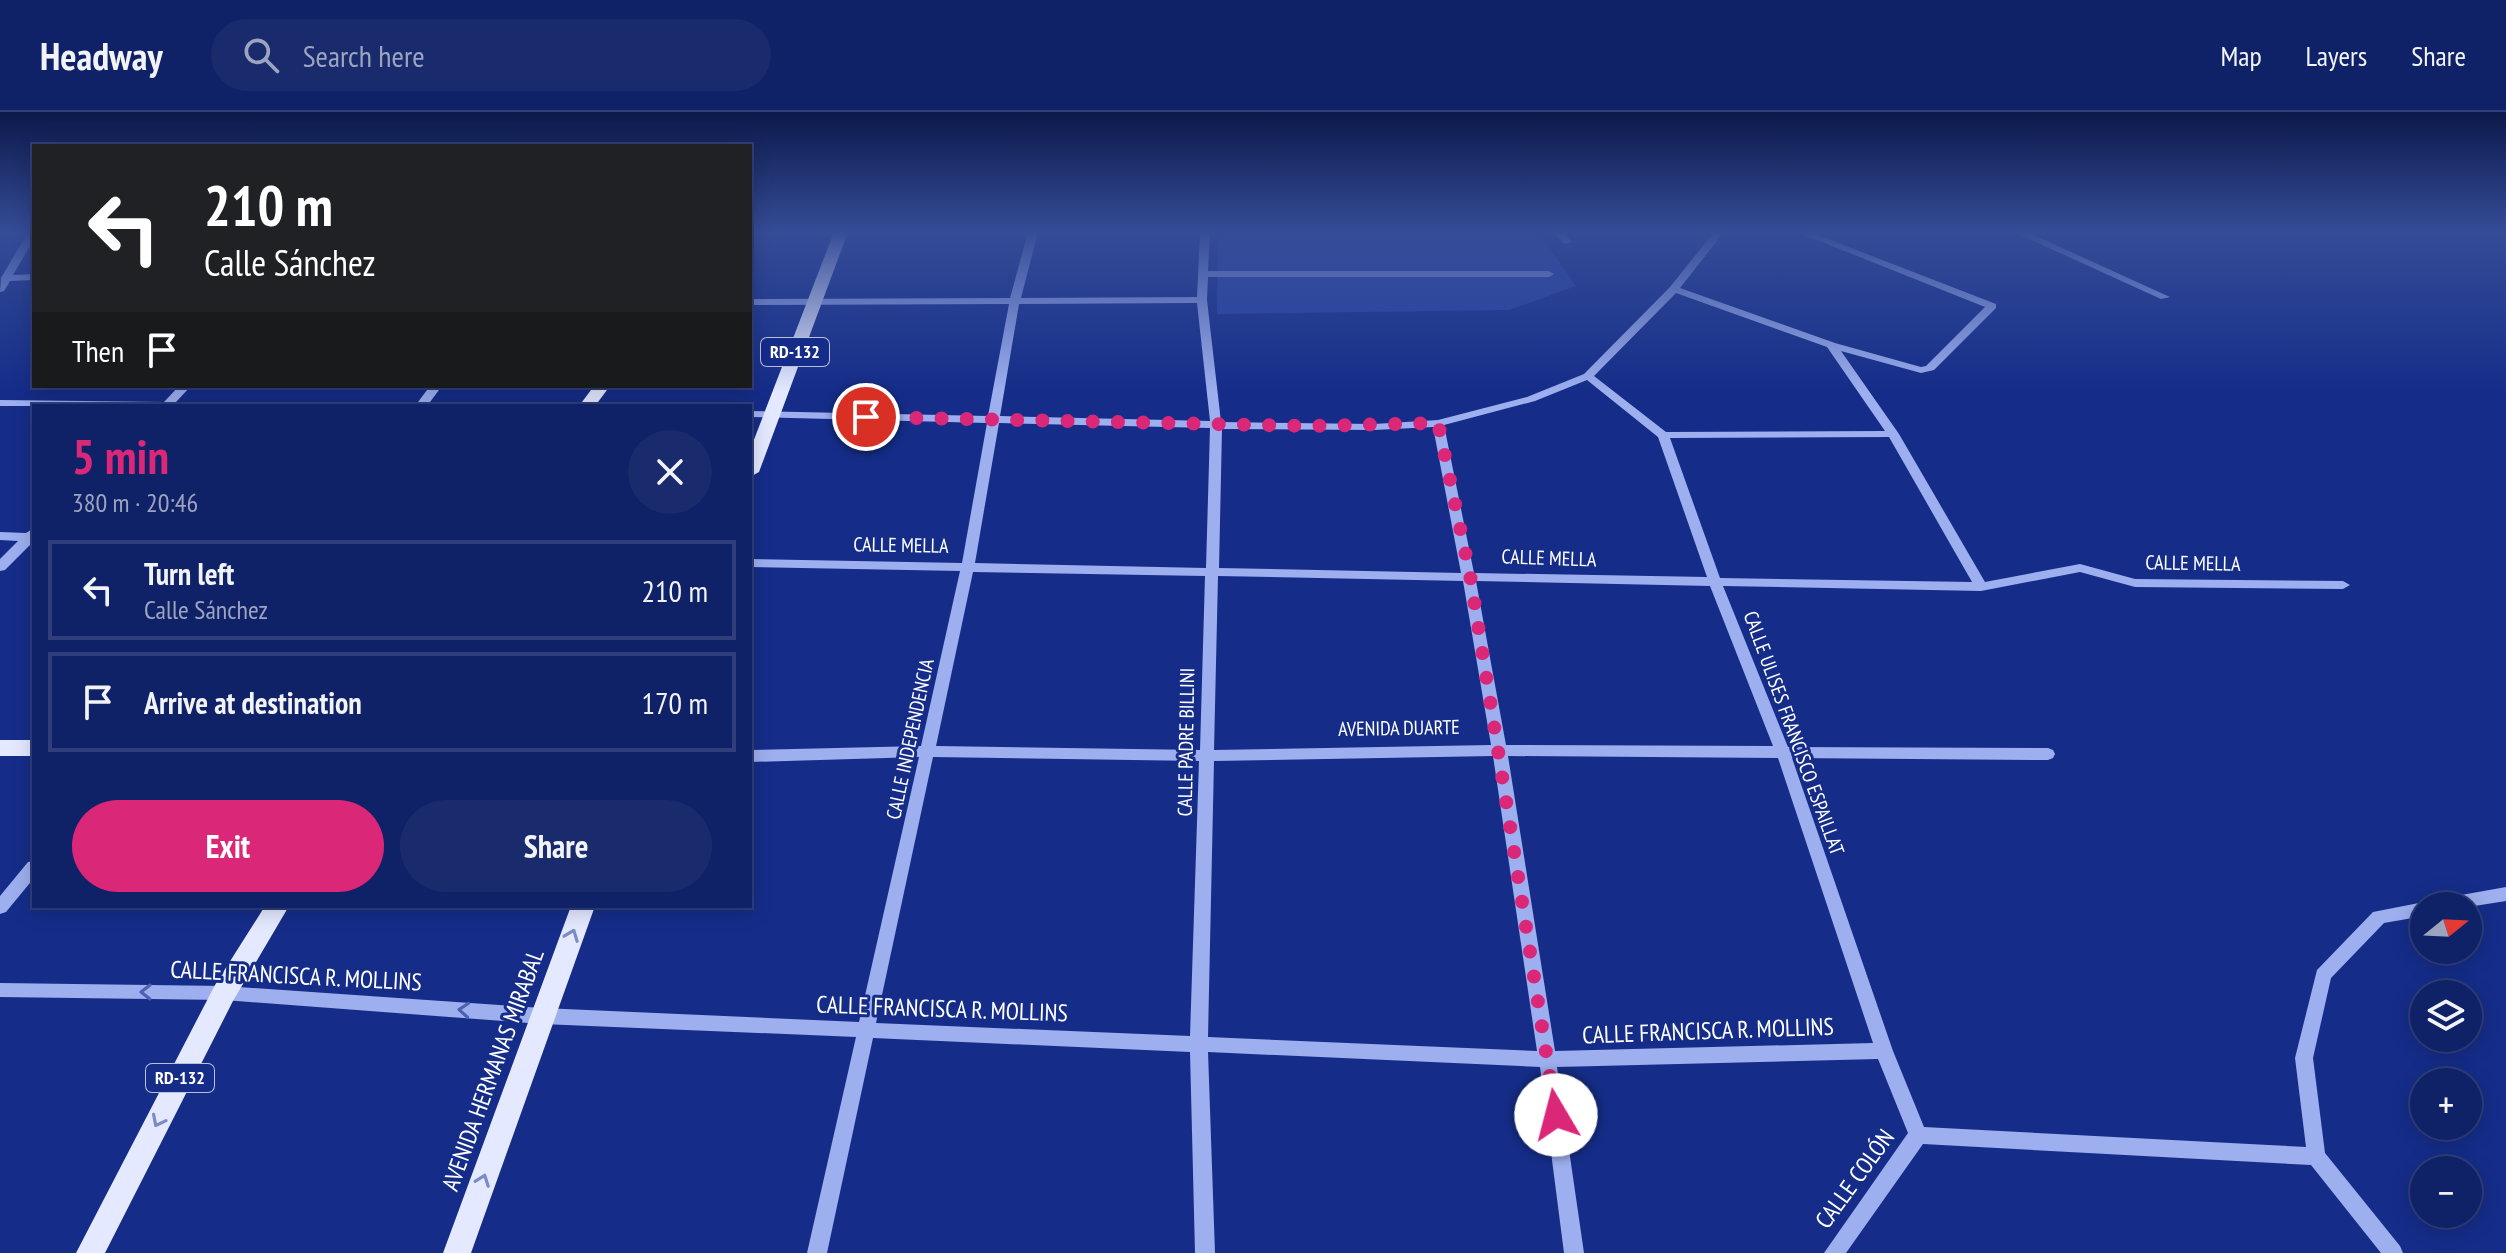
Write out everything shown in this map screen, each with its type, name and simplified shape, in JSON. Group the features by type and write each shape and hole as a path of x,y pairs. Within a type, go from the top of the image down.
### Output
{"main road":[{"name":"RD-132","path":"752,466 820,285"},
{"path":"0,748 32,748"},
{"name":"RD-132","path":"90,1253 224,993 276,908"},
{"name":"AVENIDA HERMANAS MIRABAL","path":"457,1253 582,908"}],"street":[{"name":"CALLE INDEPENDENCIA","path":"817,1253 968,566 1019,285"},
{"name":"CALLE PADRE BILLINI","path":"1203,285 1216,425 1199,1042 1205,1253"},
{"path":"752,414 1216,425 1374,427 1438,423 1531,399 1588,376 1677,285"},
{"path":"1674,289 1831,345 1921,370 1930,368 1992,306 1939,285"},
{"path":"2139,285 2165,297"},
{"path":"752,302 1202,300"},
{"path":"1831,345 1893,434 1981,587"},
{"path":"1588,376 1663,435 1893,434"},
{"path":"168,404 183,388"},
{"path":"0,403 84,404"},
{"path":"1438,423 1470,575 1499,750 1548,1059 1574,1253"},
{"name":"CALLE ULISES FRANCISCO ESPAILLAT","path":"1663,435 1716,584 1783,752 1884,1051 1918,1135"},
{"path":"0,536 32,535"},
{"path":"0,567 32,535"},
{"name":"CALLE MELLA","path":"752,563 1981,587 2080,568 2135,583 2343,585"},
{"name":"AVENIDA DUARTE","path":"752,756 928,751 1206,756 1499,750 2048,754"},
{"path":"0,907 32,869"},
{"path":"2482,898 2506,894"},
{"path":"2393,1253 2316,1156 2304,1058 2323,975 2379,917 2410,911"},
{"name":"CALLE FRANCISCA R. MOLLINS","path":"0,990 224,993 542,1016 1548,1059 1884,1051"},
{"path":"1918,1135 2316,1156"},
{"name":"CALLE COLÓN","path":"1834,1253 1918,1135"}],"shaded area":[{"path":"1217,285 1576,286 1509,310 1217,314"}],"route":[{"path":"866,417 1374,427 1438,423 1470,575 1556,1115"}]}
